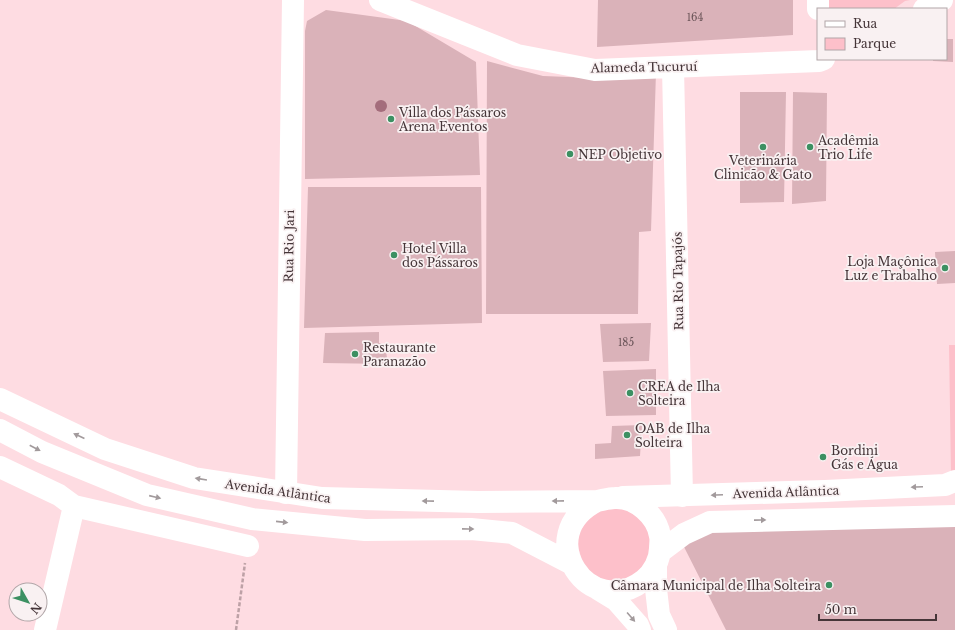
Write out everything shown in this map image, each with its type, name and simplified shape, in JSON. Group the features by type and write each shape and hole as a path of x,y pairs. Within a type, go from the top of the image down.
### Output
{"main road":[{"name":"Rua Rio Jari","path":"286,493 293,0"},
{"name":"Alameda Tucuruí","path":"380,0 517,55 595,70 820,60"},
{"path":"926,8 942,0"},
{"name":"Rua Rio Tapajós","path":"673,67 682,496"},
{"name":"Avenida Atlântica","path":"0,399 104,448 186,476 322,498 478,502 606,500 945,485 955,481"},
{"path":"0,430 42,452 147,495 259,520 365,530 471,529 512,533 570,563"},
{"path":"0,467 59,495 74,506 248,546"},
{"path":"640,630 638,625 616,600 586,582 577,574 570,563 567,547 569,532 575,518 586,507 606,500 631,501 644,509 654,521 660,536 656,589 658,615 666,630"},
{"path":"45,630 74,506"},
{"path":"597,588 610,591 624,590 637,585 648,576 658,558 684,534 710,522 955,516"}],"path":[{"path":"236,630 248,546"}],"green space":[{"path":"829,0 910,0 905,1 895,8 829,8"},
{"path":"949,345 955,345 955,474 951,475"},
{"path":"615,504 646,521 653,548 639,574 611,583 585,571 575,536 598,508"}],"building":[{"path":"598,0 793,0 793,35 597,47"},
{"name":"Villa dos Pássaros Arena Eventos","path":"326,10 407,21 476,62 480,175 305,179 305,31 307,21"},
{"path":"947,39 953,39 953,62 933,61 947,60"},
{"name":"NEP Objetivo","path":"487,61 543,76 594,78 656,72 651,231 639,232 638,314 486,314"},
{"name":"Veterinária Clinicão & Gato","path":"740,92 786,92 784,202 740,203"},
{"name":"Acadêmia Trio Life","path":"793,92 827,93 826,201 792,204"},
{"name":"Hotel Villa dos Pássaros","path":"308,187 481,187 482,323 304,328"},
{"name":"Loja Maçônica Luz e Trabalho","path":"955,251 955,283 937,284 935,252"},
{"path":"651,323 649,361 603,362 600,324"},
{"name":"Restaurante Paranazão","path":"379,332 379,343 385,345 388,364 323,363 325,333"},
{"name":"CREA de Ilha Solteira","path":"656,369 656,415 606,416 603,371"},
{"name":"OAB de Ilha Solteira","path":"642,425 640,456 595,459 595,444 611,443 612,426"},
{"name":"Câmara Municipal de Ilha Solteira","path":"955,522 955,630 726,630 681,541 711,526"}],"place":[{"name":"Villa dos Pássaros Arena Eventos","path":"391,119"},
{"name":"Veterinária Clinicão & Gato","path":"763,147"},
{"name":"Acadêmia Trio Life","path":"810,147"},
{"name":"NEP Objetivo","path":"570,154"},
{"name":"Hotel Villa dos Pássaros","path":"394,255"},
{"name":"Loja Maçônica Luz e Trabalho","path":"945,268"},
{"name":"Restaurante Paranazão","path":"355,354"},
{"name":"CREA de Ilha Solteira","path":"630,393"},
{"name":"OAB de Ilha Solteira","path":"627,435"},
{"name":"Bordini Gás e Água","path":"823,457"},
{"name":"Câmara Municipal de Ilha Solteira","path":"829,585"}]}
